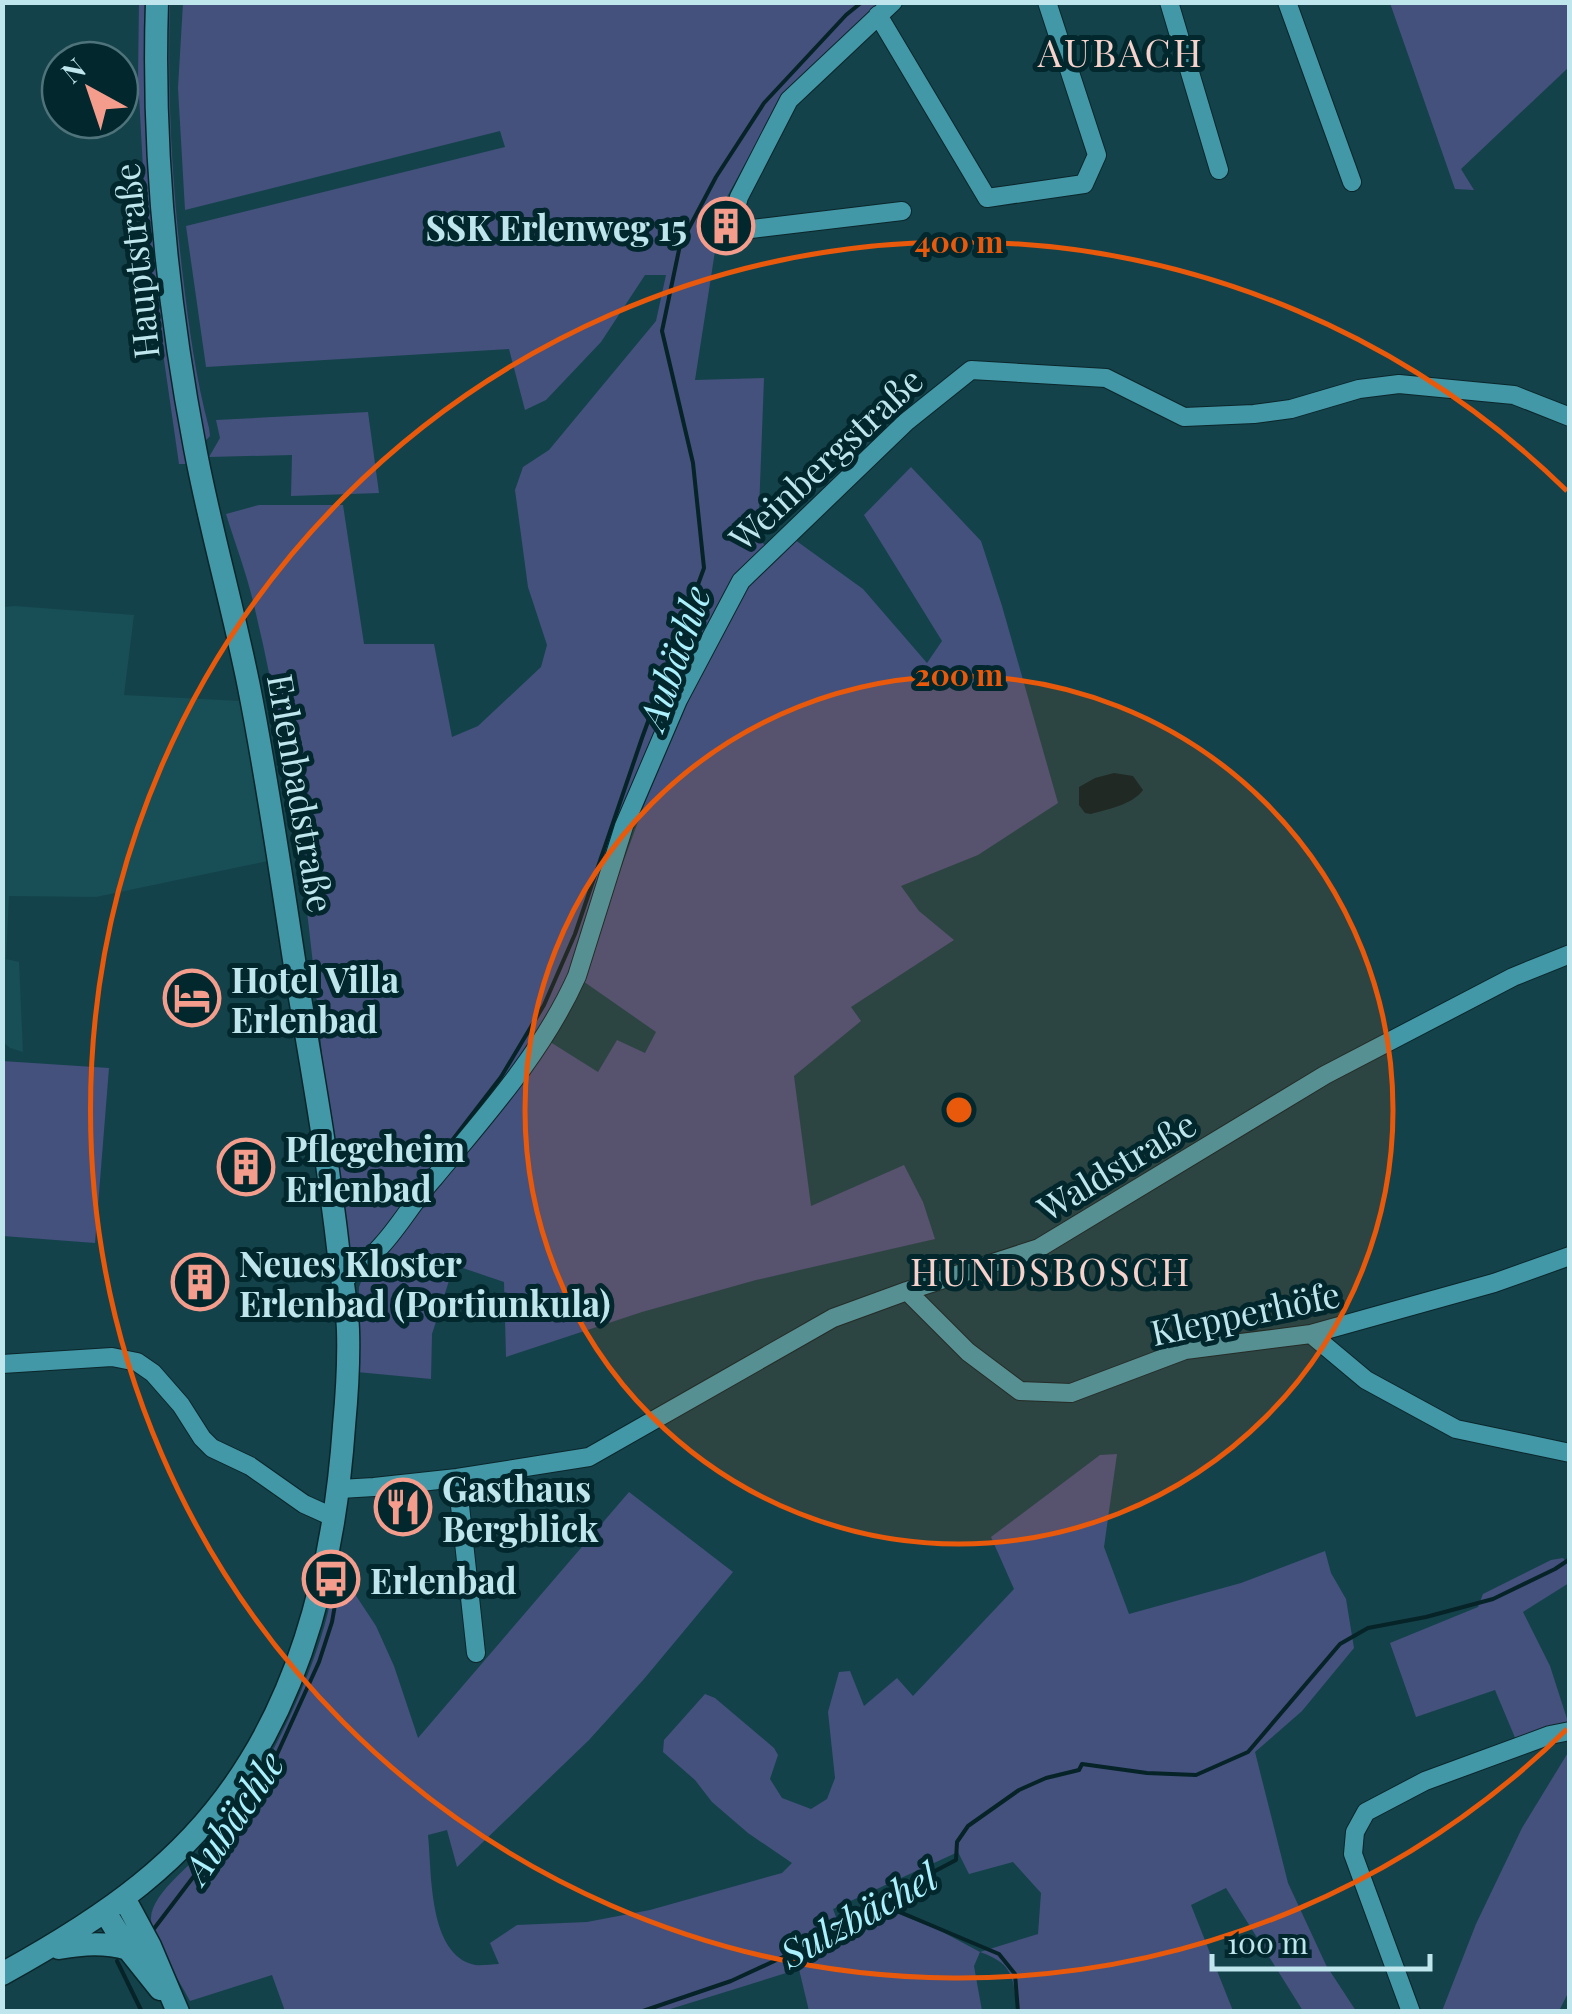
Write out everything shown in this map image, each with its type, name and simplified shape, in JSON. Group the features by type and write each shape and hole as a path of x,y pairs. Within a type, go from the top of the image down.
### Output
{"main road":[{"name":"Hauptstraße","path":"157,2 157,139 163,228 196,450"},
{"name":"Erlenbadstraße","path":"2,1974 46,1950 160,1870 217,1809 250,1762 273,1719 310,1624 334,1518 345,1489 348,1330 322,1132 250,692 196,450"},
{"path":"114,1905 128,1949 178,2011"},
{"path":"114,1905 150,1946 178,2011"},
{"path":"46,1950 94,1944 128,1949"}],"street":[{"path":"902,211 742,230 735,212 789,100 885,9 987,198 1084,184 1097,155 1046,2"},
{"path":"1169,2 1219,170"},
{"path":"1288,2 1352,182"},
{"name":"Weinbergstraße","path":"342,1282 371,1255 527,1064 567,998 624,826 678,700 741,581 906,422 971,370 1106,378 1184,416 1291,409 1359,389 1399,384 1514,395 1570,416"},
{"name":"Waldstraße","path":"345,1489 456,1478 589,1457 834,1318 1039,1248 1325,1075 1497,985 1570,954"},
{"name":"Klepperhöfe","path":"907,1291 968,1352 1020,1391 1071,1392 1185,1350 1311,1334 1494,1283 1570,1256"},
{"path":"1311,1334 1366,1380 1456,1429 1570,1453"},
{"path":"2,1364 112,1357 136,1362 182,1405 212,1448 250,1466 304,1504 334,1518"},
{"path":"456,1478 476,1653"},
{"path":"1411,2012 1353,1854 1355,1832 1366,1812 1425,1781 1550,1735 1570,1732"}],"shaded area":[{"path":"139,3 148,3 190,464 179,464 147,242"},
{"path":"163,3 170,3 176,209 190,334 210,436 205,441 200,440 170,229"},
{"path":"183,3 884,3 782,96 722,206 695,380 764,378 758,537 766,547 731,590 571,975 541,1035 416,1194 341,1278 300,853 272,685 253,601 226,514 259,505 343,505 364,644 434,644 452,737 478,726 541,667 547,645 528,587 515,490 523,467 549,450 656,321 666,275 645,275 601,342 546,400 525,410 509,349 206,367 186,226 505,147 500,131 185,210 178,88"},
{"path":"1390,3 1569,3 1569,67 1461,169 1474,190 1455,189"},
{"path":"368,412 379,493 291,496 292,455 209,457 220,438 216,420"},
{"path":"911,467 981,541 1058,803 978,855 901,886 919,911 954,940 851,1007 861,1021 794,1076 811,1206 904,1165 923,1202 935,1239 756,1280 506,1357 504,1282 454,1265 432,1334 431,1379 357,1372 359,1287 365,1272 547,1040 598,1072 617,1040 645,1053 656,1032 580,979 645,803 706,660 742,588 791,537 863,589 927,663 942,641 864,515"},
{"path":"3,607 134,615 124,695 241,701 268,861 96,897 9,896 6,959 19,962 23,1052 3,1042"},
{"path":"1114,773 1133,776 1143,790 1119,806 1085,813 1079,805 1079,787"},
{"path":"2,1061 109,1068 95,1243 3,1236"},
{"path":"1117,1454 1104,1547 1129,1614 1241,1583 1325,1551 1331,1573 1346,1599 1354,1648 1302,1711 1255,1752 1288,1883 1326,1965 1356,2011 1303,2011 1226,1888 1191,1905 1233,2011 1017,2011 1010,1974 1000,1962 980,1952 974,1966 982,2011 809,2011 799,1969 664,2011 285,2011 272,1975 190,2001 155,1935 153,1908 226,1826 273,1750 313,1662 334,1578 345,1579 376,1626 418,1738 629,1492 733,1572 589,1740 457,1867 447,1830 428,1835 435,1910 448,1946 475,1965 499,1964 490,1943 517,1925 587,1922 650,1910 782,1873 792,1863 712,1802 695,1780 663,1752 664,1740 705,1694 715,1698 774,1748 778,1755 770,1779 782,1798 811,1809 827,1799 835,1778 828,1712 839,1672 850,1671 864,1706 897,1678 913,1696 1014,1589 991,1537 1100,1455","holes":["958,1852 969,1874 1013,1862 1041,1893 1038,1934 980,1952 891,1911 837,1920 833,1909"]},
{"path":"1563,1558 1569,1565 1569,1583 1523,1612 1550,1666 1569,1725 1516,1740 1495,1690 1416,1717 1390,1643 1478,1607 1483,1594 1551,1560"},
{"path":"1569,1751 1570,1989 1559,2011 1442,2011 1476,1924 1522,1828"}],"waterway":[{"name":"Aubächle","path":"444,1151 501,1077 544,1005 575,934 704,568 693,463 662,331 680,245 716,177 764,103 862,2"},
{"name":"Sulzbächel","path":"640,2012 731,1981 783,1957 956,1860 957,1842 968,1826 1019,1790 1079,1770 1082,1764 1196,1775 1248,1752 1340,1644 1368,1628 1493,1599 1570,1559"},
{"name":"Aubächle","path":"153,1930 269,1772 319,1662 339,1582"},
{"path":"866,1909 895,1910 999,1954 1015,1974 1018,2012"},
{"name":"Aubächle","path":"117,1961 142,2012"}],"place":[{"name":"SSK Erlenweg 15","path":"726,226"},
{"name":"Hotel Villa Erlenbad","path":"192,998"},
{"name":"Pflegeheim Erlenbad","path":"246,1167"},
{"name":"Neues Kloster Erlenbad (Portiunkula)","path":"200,1282"},
{"name":"Gasthaus Bergblick","path":"403,1507"},
{"name":"Erlenbad","path":"331,1579"}],"district":[{"name":"AUBACH","path":"1121,51"},
{"name":"HUNDSBOSCH","path":"1051,1270"}]}
